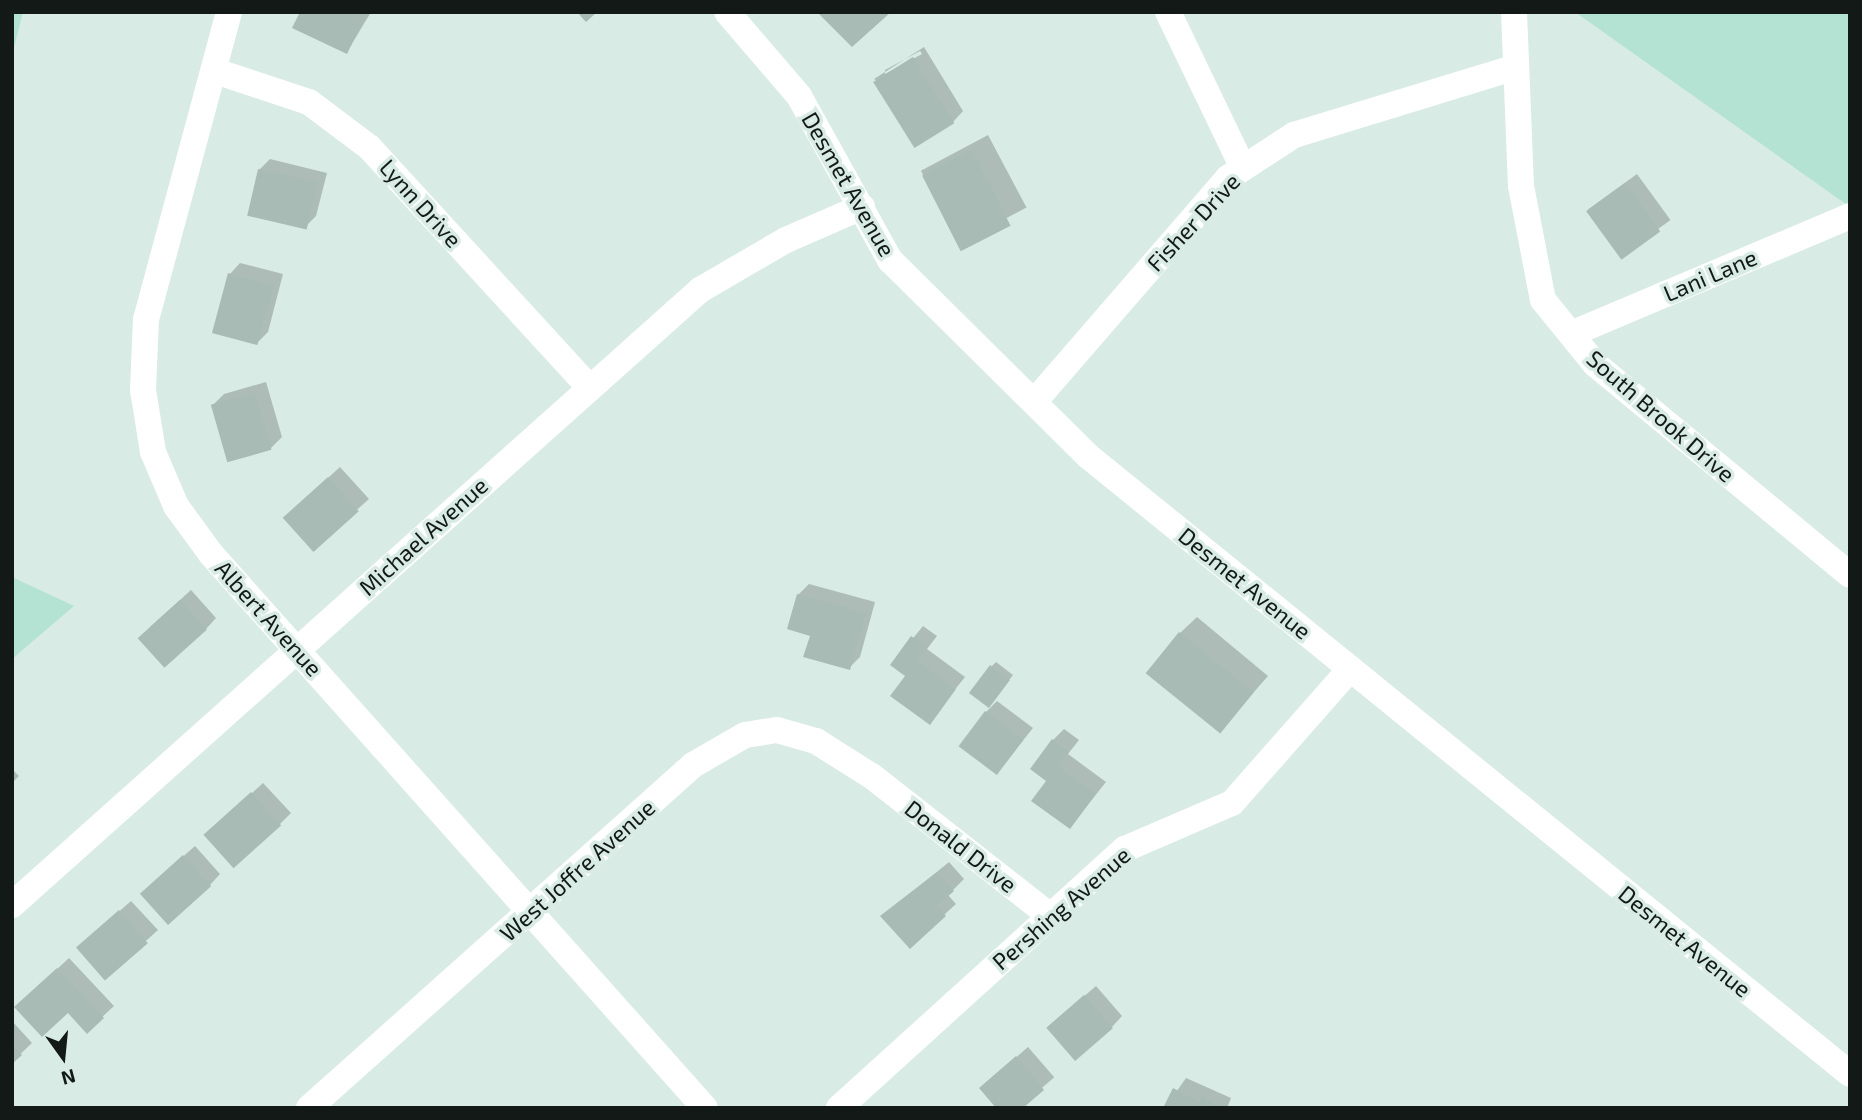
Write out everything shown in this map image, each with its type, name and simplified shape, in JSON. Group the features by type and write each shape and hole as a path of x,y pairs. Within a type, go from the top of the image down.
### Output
{"street":[{"name":"Albert Avenue","path":"229,12 146,319 143,390 153,452 176,506 297,649 705,1108"},
{"name":"Desmet Avenue","path":"727,12 799,96 890,260 1088,456 1850,1074"},
{"path":"1168,12 1243,168"},
{"name":"South Brook Drive","path":"1514,12 1521,186 1544,300 1595,364 1850,575"},
{"name":"Fisher Drive","path":"1034,402 1243,168 1294,135 1516,67"},
{"name":"Lynn Drive","path":"215,71 309,102 369,147 590,387"},
{"name":"Michael Avenue","path":"12,905 700,290 786,240 862,207"},
{"name":"Lani Lane","path":"1571,334 1850,216"},
{"name":"Pershing Avenue","path":"839,1108 1125,849 1232,803 1350,669"},
{"name":"West Joffre Avenue","path":"309,1108 693,765 745,735 777,730 816,741 873,777"},
{"name":"Donald Drive","path":"873,777 1049,915"}],"green space":[{"path":"12,12 23,12 12,56"},
{"path":"1575,12 1850,12 1850,207"},
{"path":"12,577 74,606 12,659"}],"building":[{"path":"300,12 367,12 347,54 292,28"},
{"path":"577,12 597,12 586,22"},
{"path":"817,12 891,12 852,47"},
{"path":"913,57 954,123 914,148 873,82"},
{"path":"972,150 1011,226 961,251 922,175"},
{"path":"258,169 317,183 307,229 247,216"},
{"path":"1625,183 1660,232 1621,260 1586,211"},
{"path":"228,273 273,285 257,345 212,333"},
{"path":"255,392 272,450 227,462 211,405"},
{"path":"328,477 359,511 313,552 283,518"},
{"path":"797,594 866,613 850,670 803,657 810,636 787,629"},
{"path":"180,600 207,630 164,668 138,638"},
{"path":"1179,632 1254,692 1220,734 1146,673"},
{"path":"911,636 927,647 917,661 956,689 930,725 890,696 905,676 890,665"},
{"path":"990,665 1010,680 989,708 969,693"},
{"path":"985,711 1023,740 997,775 959,746"},
{"path":"1052,739 1069,752 1058,766 1096,794 1070,829 1031,801 1046,781 1030,769"},
{"path":"251,792 281,825 234,868 203,835"},
{"path":"183,855 211,886 168,925 140,894"},
{"path":"937,872 954,891 937,906 946,916 910,949 880,916"},
{"path":"119,910 148,943 105,981 76,947"},
{"path":"57,968 104,1018 87,1034 68,1013 42,1037 14,1007"},
{"path":"1084,995 1113,1028 1075,1061 1046,1028"},
{"path":"12,1044 22,1055 12,1064"},
{"path":"1016,1056 1044,1090 1023,1108 996,1108 979,1088"},
{"path":"1173,1088 1200,1102 1202,1096 1218,1108 1163,1108"}]}
